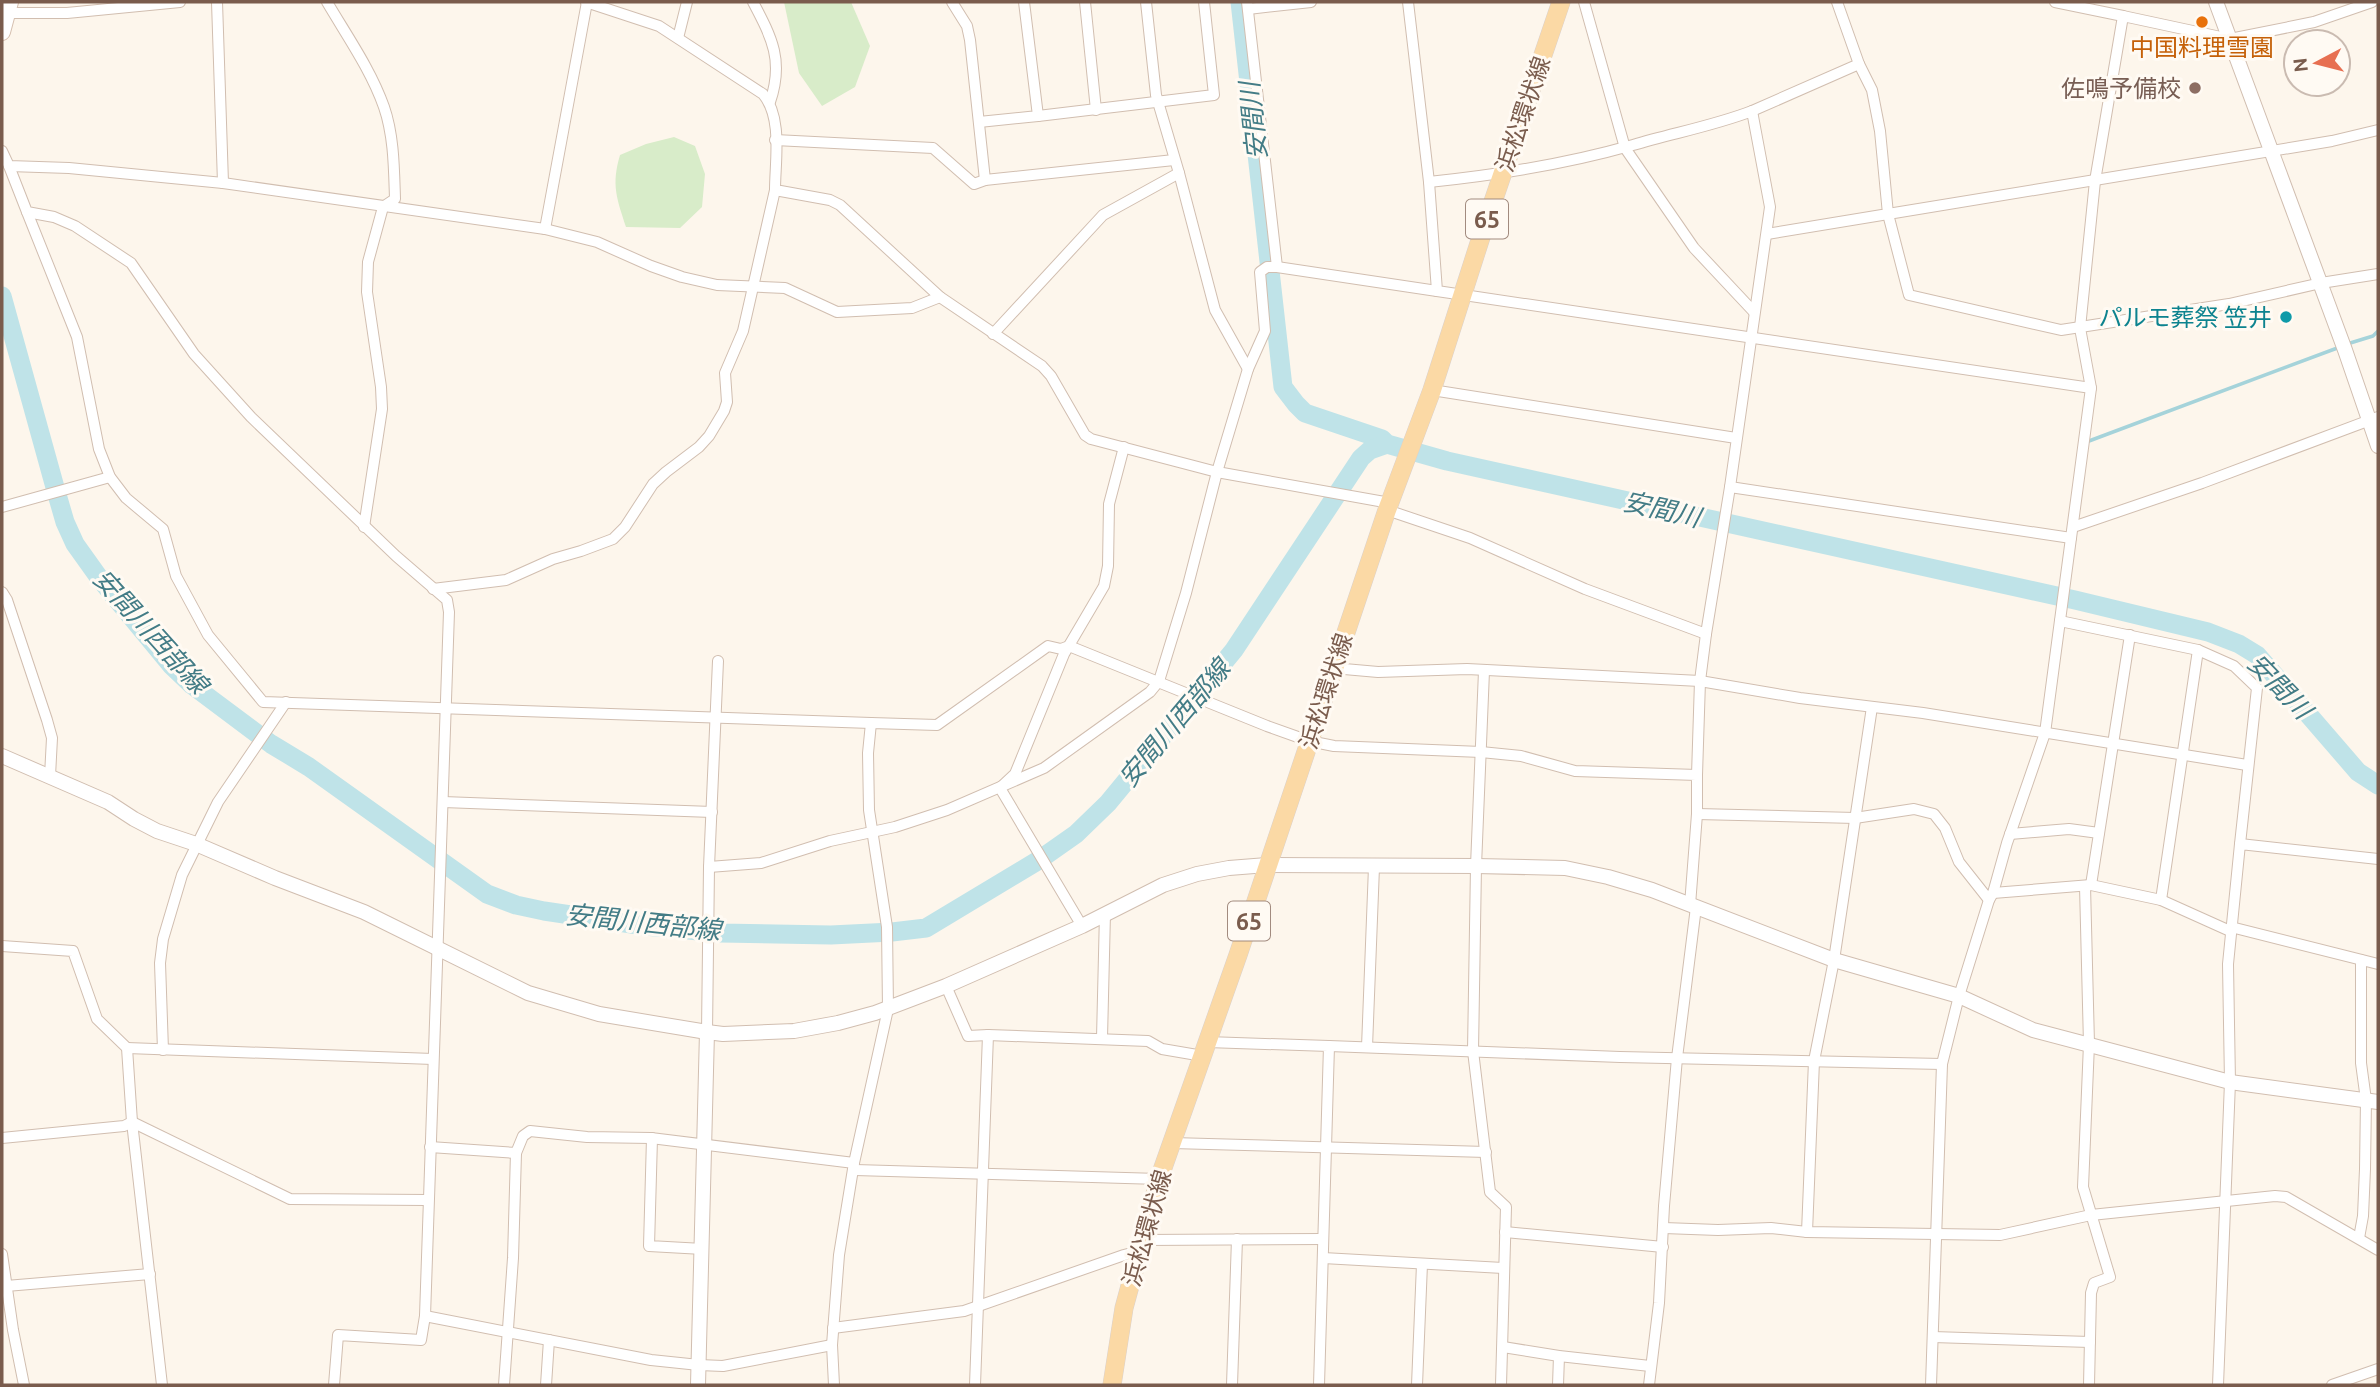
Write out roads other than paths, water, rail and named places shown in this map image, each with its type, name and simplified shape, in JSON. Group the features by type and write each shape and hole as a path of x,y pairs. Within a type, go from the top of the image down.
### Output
{"main road":[{"name":"浜松環状線","path":"1112,1385 1124,1308 1159,1179 1388,506 1432,390 1561,2"},
{"path":"2,32 9,7"}],"street":[{"path":"9,7 67,13 180,2"},
{"path":"217,2 223,183"},
{"path":"327,2 372,78 384,109 391,144 394,199 383,207 368,262 366,292 382,409 364,527"},
{"path":"433,589 506,580 553,559 613,539 625,527 653,484 709,436 727,401 725,373 740,343 775,190 774,115 770,102 763,94 659,26 587,2 545,229"},
{"path":"678,38 687,2"},
{"path":"753,2 775,48 776,83 770,102"},
{"path":"952,2 967,26 985,180"},
{"path":"1024,2 1038,116"},
{"path":"1085,2 1096,110"},
{"path":"1146,2 1159,102 1215,310 1248,369"},
{"path":"979,122 1214,95 1204,2"},
{"path":"1272,267 1247,5 1311,2"},
{"path":"1408,2 1429,182 1437,291"},
{"path":"1584,2 1625,148 1694,248 1754,312"},
{"path":"1837,2 1859,64 1872,90 1880,131 1888,214 1909,295 2061,330 2229,304 2321,283 2378,274"},
{"path":"2056,2 2230,39 2314,22 2375,3"},
{"path":"2216,2 2344,346 2374,418 2378,446"},
{"path":"1931,1385 1941,1064 1959,996 2045,733 2091,388 2080,328 2095,181 2123,16"},
{"path":"1429,182 1502,175 1625,148 1717,124 1859,64"},
{"path":"1649,1385 1659,1303 1677,1058 1693,906 1700,681 1770,207 1752,111"},
{"path":"1767,234 2332,141 2378,130"},
{"path":"775,140 933,148 974,184 985,180 1174,160"},
{"path":"2,151 77,337 99,449 110,477 126,498 163,530 176,576 208,635 263,702 937,725 1048,646 1062,649 1069,646 1309,741 1334,746 1521,756 1575,771 1696,775"},
{"path":"9,166 69,168 223,183 545,229 597,242 651,267 682,277 717,285 785,288 837,312 912,308 940,297"},
{"path":"993,334 1103,215 1179,173"},
{"path":"775,190 830,200 840,205 940,297 1042,366 1051,376 1085,435 1091,439 1217,472 1388,506 1470,538 1585,589 1706,634"},
{"path":"27,212 54,217 75,226 131,263 194,354 217,380 364,527 447,600 449,612 425,1316 421,1340 338,1335 334,1385"},
{"path":"709,867 761,863 922,819 1044,768 1150,692 1159,681 1248,369 1265,331 1260,272 1272,267 2091,388"},
{"path":"1432,390 1736,438"},
{"path":"1730,487 2072,533 2374,418"},
{"path":"1000,788 1015,774 1069,646 1104,586 1108,566 1109,504 1124,447"},
{"path":"2,507 110,477"},
{"path":"2,592 7,600 52,738 50,776"},
{"path":"2060,621 2198,650 2234,666 2257,688 2228,964 2230,1082 2218,1385"},
{"path":"2089,1385 2091,1293 2094,1283 2110,1277 2083,1187 2089,1044 2088,886 2099,833 2130,635"},
{"path":"2161,900 2198,650"},
{"path":"698,1385 706,1145 709,867 718,661"},
{"path":"1333,668 1378,672 1467,669 1700,681 1800,698 1923,713 2247,765"},
{"path":"1484,671 1476,866 1473,1051 1490,1192 1506,1207 1501,1385"},
{"path":"163,1049 160,963 163,939 182,875 218,802 286,702"},
{"path":"1807,1232 1814,1061 1834,960 1872,707"},
{"path":"834,1385 832,1345 839,1255 854,1166 888,1009 887,927 868,782 871,723"},
{"path":"2,756 108,802 134,820 157,831 196,844 364,912 528,993 599,1014 723,1034 794,1031 838,1023 888,1009 1082,926 1163,885 1197,874 1268,865 1565,868 1608,877 1834,960 1959,996 2033,1030 2230,1082 2372,1101"},
{"path":"1000,788 1082,926"},
{"path":"443,802 712,812"},
{"path":"1697,814 1855,818 1913,809 1934,814 1945,828 1959,862 1991,897"},
{"path":"2010,835 2070,830 2099,833"},
{"path":"2240,844 2378,859"},
{"path":"1367,1047 1374,867"},
{"path":"1991,897 2088,886 2161,900 2231,929 2378,964"},
{"path":"1102,1038 1105,913"},
{"path":"2,946 73,951 97,1018 127,1048 132,1122 162,1385"},
{"path":"2359,1238 2372,1101 2361,1063 2361,960"},
{"path":"946,986 968,1036 1148,1041 1162,1049 1329,1046 1941,1064"},
{"path":"975,1385 988,1035"},
{"path":"1319,1385 1329,1046"},
{"path":"127,1048 433,1059"},
{"path":"2,1138 124,1126 132,1122"},
{"path":"132,1122 290,1199 427,1200"},
{"path":"504,1385 513,1258 516,1153 523,1136 530,1131 652,1138 854,1166 1159,1179"},
{"path":"652,1138 649,1246 703,1250"},
{"path":"1172,1143 1486,1152"},
{"path":"430,1147 516,1153"},
{"path":"1664,1228 1771,1228 1807,1232 2000,1235 2091,1215 2275,1196 2286,1197 2378,1250"},
{"path":"1504,1232 1663,1247"},
{"path":"833,1328 964,1311 1124,1255 1141,1246 1237,1239 1324,1239"},
{"path":"1232,1385 1237,1239"},
{"path":"2,1254 7,1331 24,1385"},
{"path":"1323,1258 1503,1268"},
{"path":"1416,1385 1422,1264"},
{"path":"6,1286 150,1275"},
{"path":"425,1316 651,1360 699,1365 723,1366 832,1345"},
{"path":"1933,1336 2091,1342"},
{"path":"546,1385 549,1340"},
{"path":"1503,1347 1650,1366"},
{"path":"1558,1385 1559,1356"},
{"path":"2332,1385 2378,1369"}],"waterway":[{"name":"安間川","path":"1240,2 1283,387 1305,413 1382,439 1387,444 1447,461 2208,632 2239,644 2257,655 2358,772 2378,785"},
{"name":"安間川西部線","path":"2,296 65,522 75,544 100,579 171,665 192,685 271,744 309,767 487,894 516,905 544,911 645,926 720,933 831,935 926,928 1039,860 1076,834 1108,803 1234,650 1361,458 1370,450 1387,444"},
{"path":"2347,344 2373,336 2378,331"},
{"path":"2089,441 2340,347"}],"place":[{"name":"中国料理雪園","path":"2202,22"},
{"name":"佐鳴予備校","path":"2195,88"},
{"name":"パルモ葬祭 笠井","path":"2286,317"}]}
